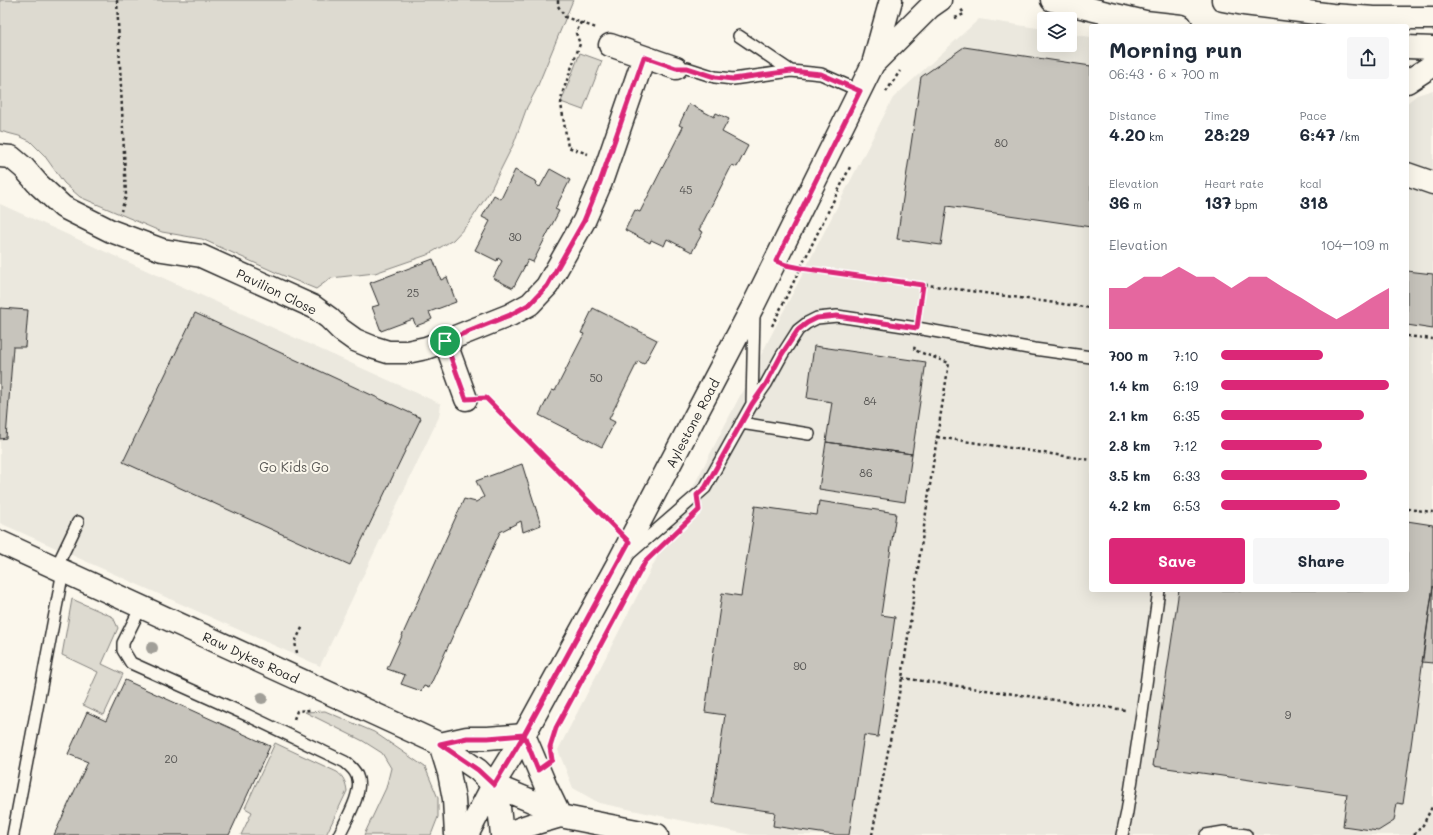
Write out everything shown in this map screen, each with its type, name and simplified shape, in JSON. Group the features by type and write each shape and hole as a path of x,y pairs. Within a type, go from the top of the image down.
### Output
{"main road":[{"name":"Aylestone Road","path":"467,835 618,565 776,261 873,64 891,0"},
{"path":"873,64 930,6 940,0"},
{"path":"1052,0 1145,22 1163,24"},
{"path":"1223,0 1374,22 1433,18"},
{"path":"610,45 676,68"},
{"path":"1409,47 1433,48"},
{"name":"Pavilion Close","path":"0,156 11,157 63,207 111,231 162,250 201,256 314,307 355,340 388,352 407,352 426,348 510,315 530,304 547,286 584,221 608,161 644,57"},
{"path":"1409,81 1433,65"},
{"path":"1409,175 1433,183"},
{"path":"445,341 466,399"},
{"name":"Raw Dykes Road","path":"0,542 440,744 478,770 494,785"},
{"path":"456,835 454,799 449,773 440,744 467,738 524,735 538,770 560,816"},
{"path":"494,785 539,804 560,816 657,835"},
{"path":"494,785 499,807 502,835"},
{"path":"505,835 518,828 534,825 560,816"}],"lane":[{"path":"738,36 791,71"},
{"path":"676,68 687,68 715,77 733,79 791,71 821,74 860,91"},
{"path":"752,404 754,304"},
{"path":"618,565 705,488 782,354 798,330 812,321 822,317 837,316 917,328 1012,346 1089,357"},
{"path":"741,423 809,434"},
{"path":"13,835 60,569 78,522"},
{"path":"1122,835 1127,812 1142,713 1159,592"},
{"path":"141,607 124,643 123,650 131,663 287,734 345,762 352,768 358,777 359,787 356,798 339,835"},
{"path":"1206,835 1224,832 1246,835"}],"path":[{"path":"111,231 126,196 117,0"},
{"path":"558,0 558,6 565,17 604,31 610,45"},
{"path":"950,21 964,14 960,7"},
{"path":"581,22 576,33 580,44 562,94 561,104 568,147 608,161"},
{"path":"884,95 902,68"},
{"path":"770,329 851,164"},
{"path":"776,261 801,268 1089,308"},
{"path":"872,835 902,678 949,363 914,350 923,285"},
{"path":"1409,336 1433,339"},
{"path":"466,399 486,398 629,542"},
{"path":"937,437 1089,460"},
{"path":"1409,509 1433,512"},
{"path":"297,652 295,642 303,626"},
{"path":"538,770 552,760 550,747 556,728 590,666"},
{"path":"902,678 1142,713"},
{"path":"287,734 298,711 319,709 327,692"},
{"path":"1414,835 1422,825 1433,805"}],"shaded area":[{"path":"0,0 573,0 536,90 527,107 514,143 490,191 469,223 453,240 427,255 375,273 331,278 316,289 202,239 162,232 80,197 64,183 44,155 30,141 19,136 0,131"},
{"path":"979,19 1037,28 1037,52 1077,52 1077,35 1089,37 1089,592 1409,592 1409,101 1417,95 1433,90 1433,835 751,835 599,803 573,788 558,750 893,98"},
{"path":"580,53 602,61 583,110 561,102"},
{"path":"0,204 441,404 439,417 320,666 0,523"},
{"path":"72,599 113,617 118,628 102,664 123,674 104,715 83,705 98,672 62,655"},
{"path":"325,711 374,732 425,767 438,798 438,817 431,835 364,835 386,788 391,768 382,753 363,741 305,712"},
{"path":"275,743 337,772 344,780 347,791 326,835 241,835 252,812 245,808"}],"building":[{"path":"964,47 1089,66 1089,227 947,206 941,245 897,239 921,77"},
{"path":"689,104 714,117 716,113 729,119 722,132 748,146 737,167 732,165 699,230 703,232 692,252 667,239 664,246 651,240 650,243 625,230 635,210 640,212 683,127 679,125"},
{"path":"550,169 570,180 555,209 559,211 533,262 528,260 513,288 493,278 502,261 498,258 497,261 475,250 490,221 482,217 494,195 501,199 515,170 537,182 536,185 540,187"},
{"path":"433,259 441,280 447,277 456,302 429,312 432,319 424,323 416,326 413,319 381,331 372,307 379,305 370,283"},
{"path":"1409,271 1433,274 1433,329 1409,325"},
{"path":"0,308 28,310 25,347 13,347 6,438 0,439"},
{"path":"593,308 657,340 644,364 638,361 609,419 615,422 602,447 539,415 552,390 555,391 584,334 581,333"},
{"path":"195,313 421,418 350,565 123,462"},
{"path":"814,346 926,362 912,454 826,442 832,402 807,398"},
{"path":"826,442 912,454 905,502 819,489"},
{"path":"522,464 541,525 523,532 521,521 500,532 429,688 424,686 421,691 401,684 405,675 387,669 464,499 476,502 484,497 476,481"},
{"path":"819,501 896,513 881,615 895,617 878,737 864,735 849,835 834,835 773,826 775,812 712,803 725,715 705,712 722,593 741,596 755,506 817,515"},
{"path":"1409,521 1433,525 1433,586 1403,804 1397,803 1394,821 1378,831 1343,826 1347,794 1153,766 1179,592 1409,592"},
{"path":"1433,586 1433,663 1422,662"},
{"path":"125,680 270,746 229,835 54,835 88,762 68,754 87,712 106,721"}],"route":[{"path":"445,341 466,399 486,398 629,542 618,565 524,735 467,738 440,744 478,770 494,785 524,735 538,770 552,760 550,747 556,728 645,562 699,510 697,495 705,488 752,404 766,384 782,354 798,330 817,318 827,316 837,316 917,328 923,285 801,268 776,261 860,91 821,74 791,71 733,79 715,77 687,68 676,68 644,57 600,182 584,221 547,286 530,304 510,315 445,341"}],"park label":[{"name":"Go Kids Go","path":"294,466"}]}
